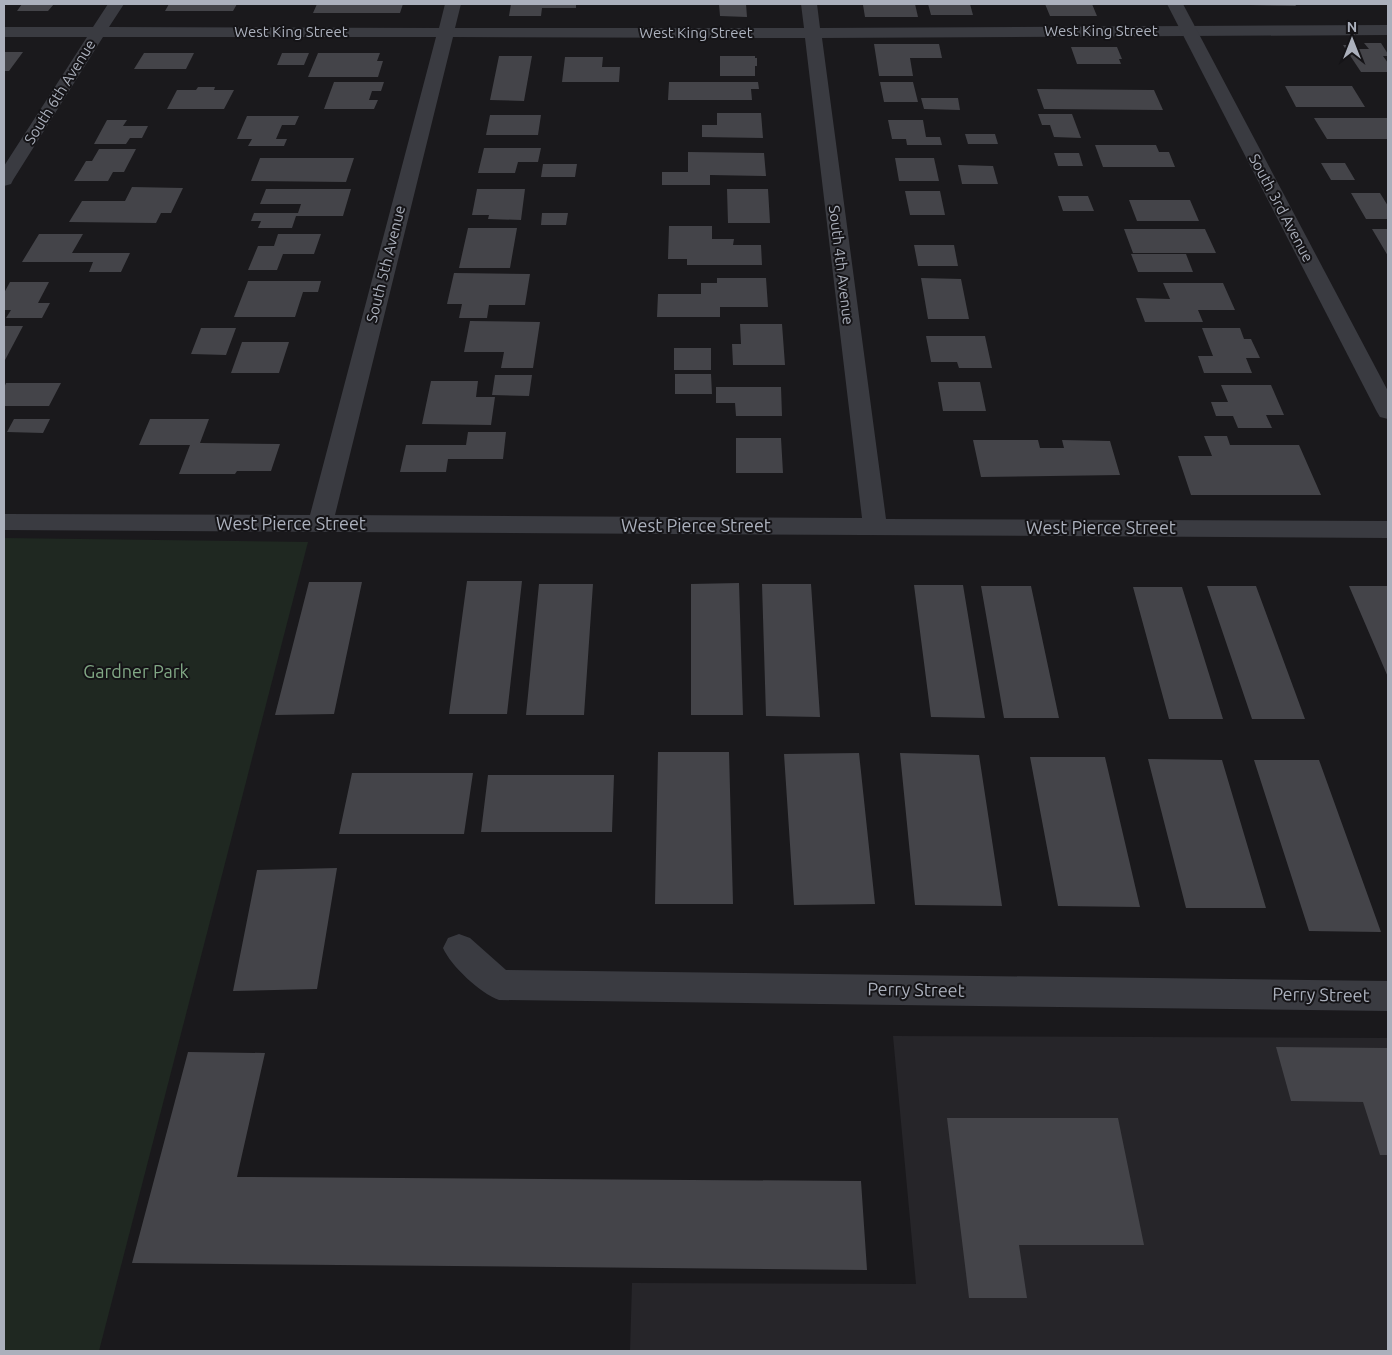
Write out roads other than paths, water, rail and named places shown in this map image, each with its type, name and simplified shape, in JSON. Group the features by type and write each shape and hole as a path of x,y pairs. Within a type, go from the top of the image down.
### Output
{"street":[{"name":"South 6th Avenue","path":"4,180 116,4"},
{"name":"South 5th Avenue","path":"320,524 444,33 453,4"},
{"name":"South 4th Avenue","path":"809,4 811,33 875,527"},
{"name":"South 3rd Avenue","path":"1175,4 1388,412"},
{"name":"West King Street","path":"4,32 811,33 1388,30"},
{"name":"West Pierce Street","path":"4,522 1388,530"},
{"name":"Perry Street","path":"459,948 498,985 1388,996"}],"park label":[{"name":"Gardner Park","path":"136,672"}]}
